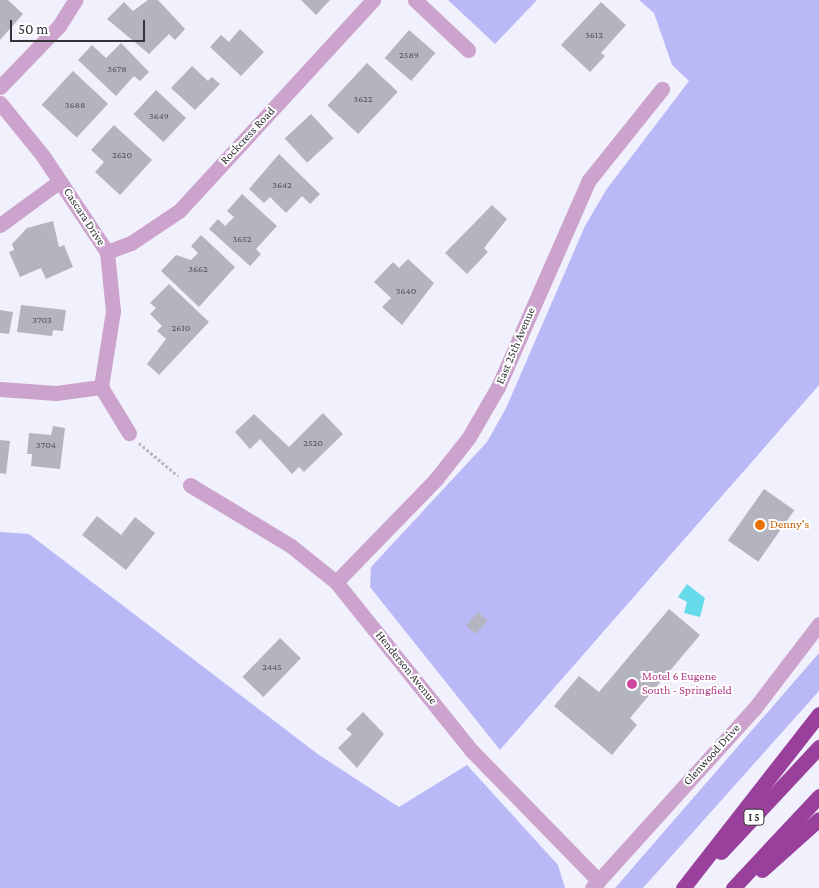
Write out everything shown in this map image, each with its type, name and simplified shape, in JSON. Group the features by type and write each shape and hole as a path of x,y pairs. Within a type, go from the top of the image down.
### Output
{"highway":[{"path":"683,888 819,714"},
{"name":"I 5","path":"688,888 819,747"},
{"path":"733,888 819,796"},
{"path":"742,888 819,819"}],"street":[{"path":"0,87 59,26 75,0"},
{"name":"Rockcress Road","path":"107,252 131,243 179,211 373,0"},
{"path":"415,0 468,50"},
{"name":"East 25th Avenue","path":"336,582 436,479 469,437 502,380 588,180 662,89"},
{"name":"Cascara Drive","path":"0,103 60,181 107,252 113,311 101,387"},
{"path":"0,225 60,181"},
{"path":"0,389 56,393 101,387 130,435"},
{"name":"Henderson Avenue","path":"190,485 291,546 336,582 470,750 595,884"},
{"name":"Glenwood Drive","path":"595,884 754,709 819,624"}],"path":[{"path":"130,435 190,485"}],"shaded area":[{"path":"448,0 537,0 495,44"},
{"path":"639,0 819,0 819,385 500,750 370,587 371,567 487,442 506,408 585,226 606,190 689,81 672,65 654,13"},
{"path":"0,532 29,534 319,755 399,807 467,765 558,865 565,888 0,888"},
{"path":"687,584 705,598 700,617 684,613 687,602 678,597"},
{"path":"819,653 819,691 643,888 615,888"}],"building":[{"path":"0,0 8,0 23,14 0,40"},
{"path":"148,0 158,0 185,29 175,40 169,34 149,54 107,19 124,2 133,11"},
{"path":"301,0 330,0 316,15"},
{"path":"601,2 626,25 601,53 605,56 590,72 561,45"},
{"path":"240,29 264,52 241,76 210,47 221,35 229,42"},
{"path":"409,30 435,53 411,81 385,58"},
{"path":"121,43 149,72 140,81 134,76 116,96 78,60 92,45 106,58"},
{"path":"367,63 398,92 358,134 327,105"},
{"path":"192,66 208,81 212,77 220,84 195,110 171,88"},
{"path":"73,71 108,104 77,137 42,105"},
{"path":"156,90 186,118 163,142 133,114"},
{"path":"311,114 334,138 307,163 285,139"},
{"path":"114,125 152,160 120,195 95,172 104,162 91,150"},
{"path":"279,154 320,194 310,204 302,196 286,213 270,197 264,203 249,189"},
{"path":"242,194 277,226 256,249 261,254 250,266 209,229 218,219 225,226 234,217 227,211"},
{"path":"492,205 507,219 484,248 488,252 467,274 445,253"},
{"path":"53,221 59,247 64,245 73,267 46,279 41,268 20,277 9,252 14,250 12,244 27,228"},
{"path":"201,235 235,267 199,307 161,271 176,255 191,260 198,253 191,246"},
{"path":"408,259 434,283 402,325 382,307 391,298 374,282 393,262 399,268"},
{"path":"169,284 209,322 159,375 147,364 166,339 157,331 162,326 150,314 156,308 150,303"},
{"path":"21,305 66,310 63,331 53,330 52,336 17,332"},
{"path":"0,310 13,312 9,334 0,333"},
{"path":"323,413 343,434 304,472 299,467 292,474 260,439 250,449 235,432 254,414 289,447"},
{"path":"53,426 65,428 60,469 31,466 32,454 27,454 29,433 51,435"},
{"path":"0,440 10,441 6,474 0,473"},
{"name":"Denny's","path":"764,489 794,510 758,562 728,541"},
{"path":"97,516 121,535 135,517 155,533 126,570 82,535"},
{"name":"Motel 6 Eugene South - Springfield","path":"669,609 700,635 630,718 637,725 612,755 554,706 579,676 599,692"},
{"path":"478,612 488,621 476,634 466,625"},
{"path":"280,638 301,658 263,697 242,677"},
{"path":"363,712 384,734 357,768 338,748 352,734 346,729"}],"place":[{"name":"Denny's","path":"760,525"},
{"name":"Motel 6 Eugene South - Springfield","path":"632,684"}]}
